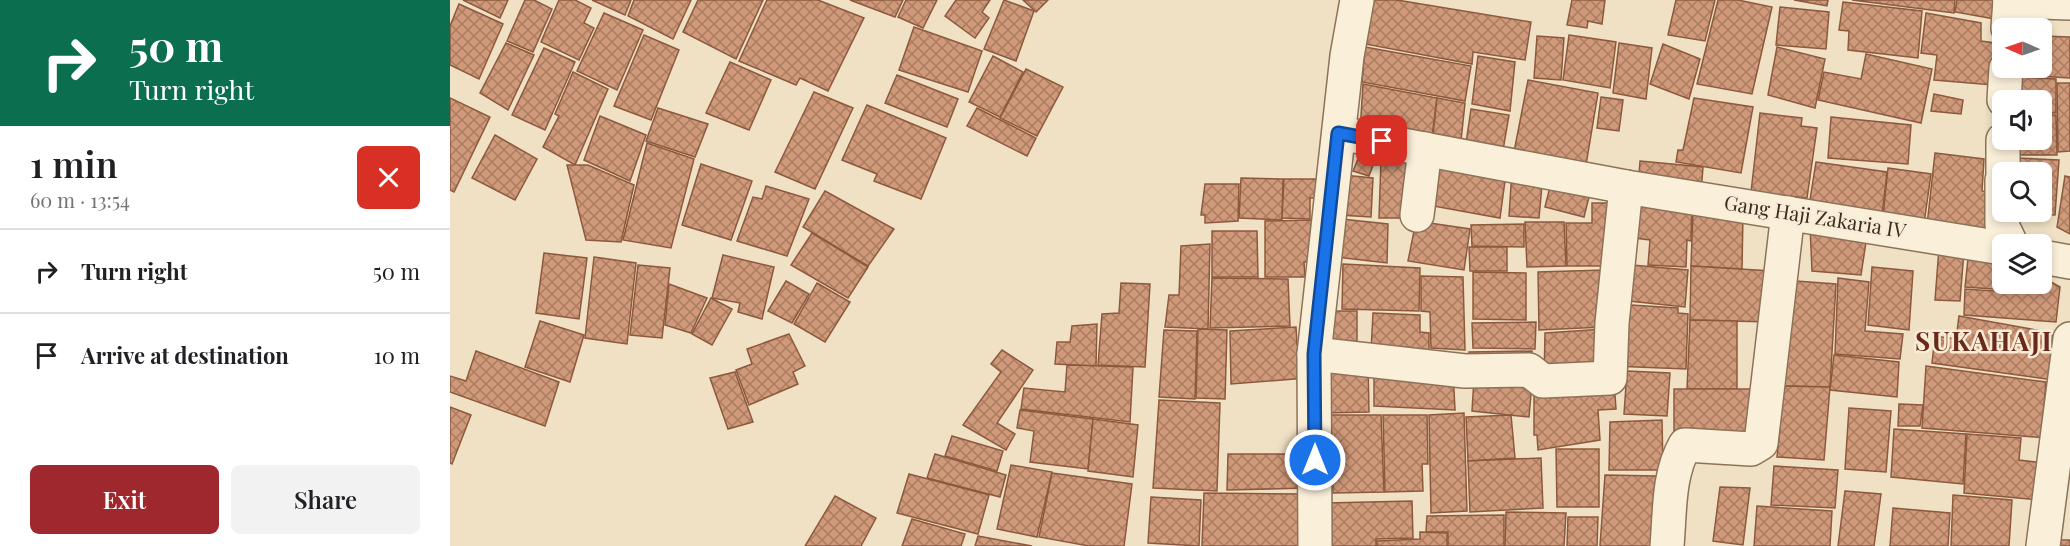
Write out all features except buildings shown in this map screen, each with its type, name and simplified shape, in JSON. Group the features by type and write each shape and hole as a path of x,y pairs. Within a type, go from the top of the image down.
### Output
{"street":[{"path":"1315,546 1314,354 1338,133 1357,0"},
{"path":"2009,10 2070,3"},
{"name":"Gang Haji Zakaria IV","path":"1338,133 1626,187 1992,246"},
{"path":"1417,215 1425,149"},
{"path":"1314,354 1465,371 1529,370 1543,381 1610,378 1612,323 1626,187"},
{"path":"1667,546 1672,483 1676,461 1685,445 1751,449 1761,443 1788,213"},
{"path":"2052,259 2070,262"},
{"path":"2043,546 2070,339"}],"district":[{"name":"SUKAHAJI","path":"1984,342"}],"route":[{"path":"1315,460 1314,354 1338,133 1382,141"}]}
